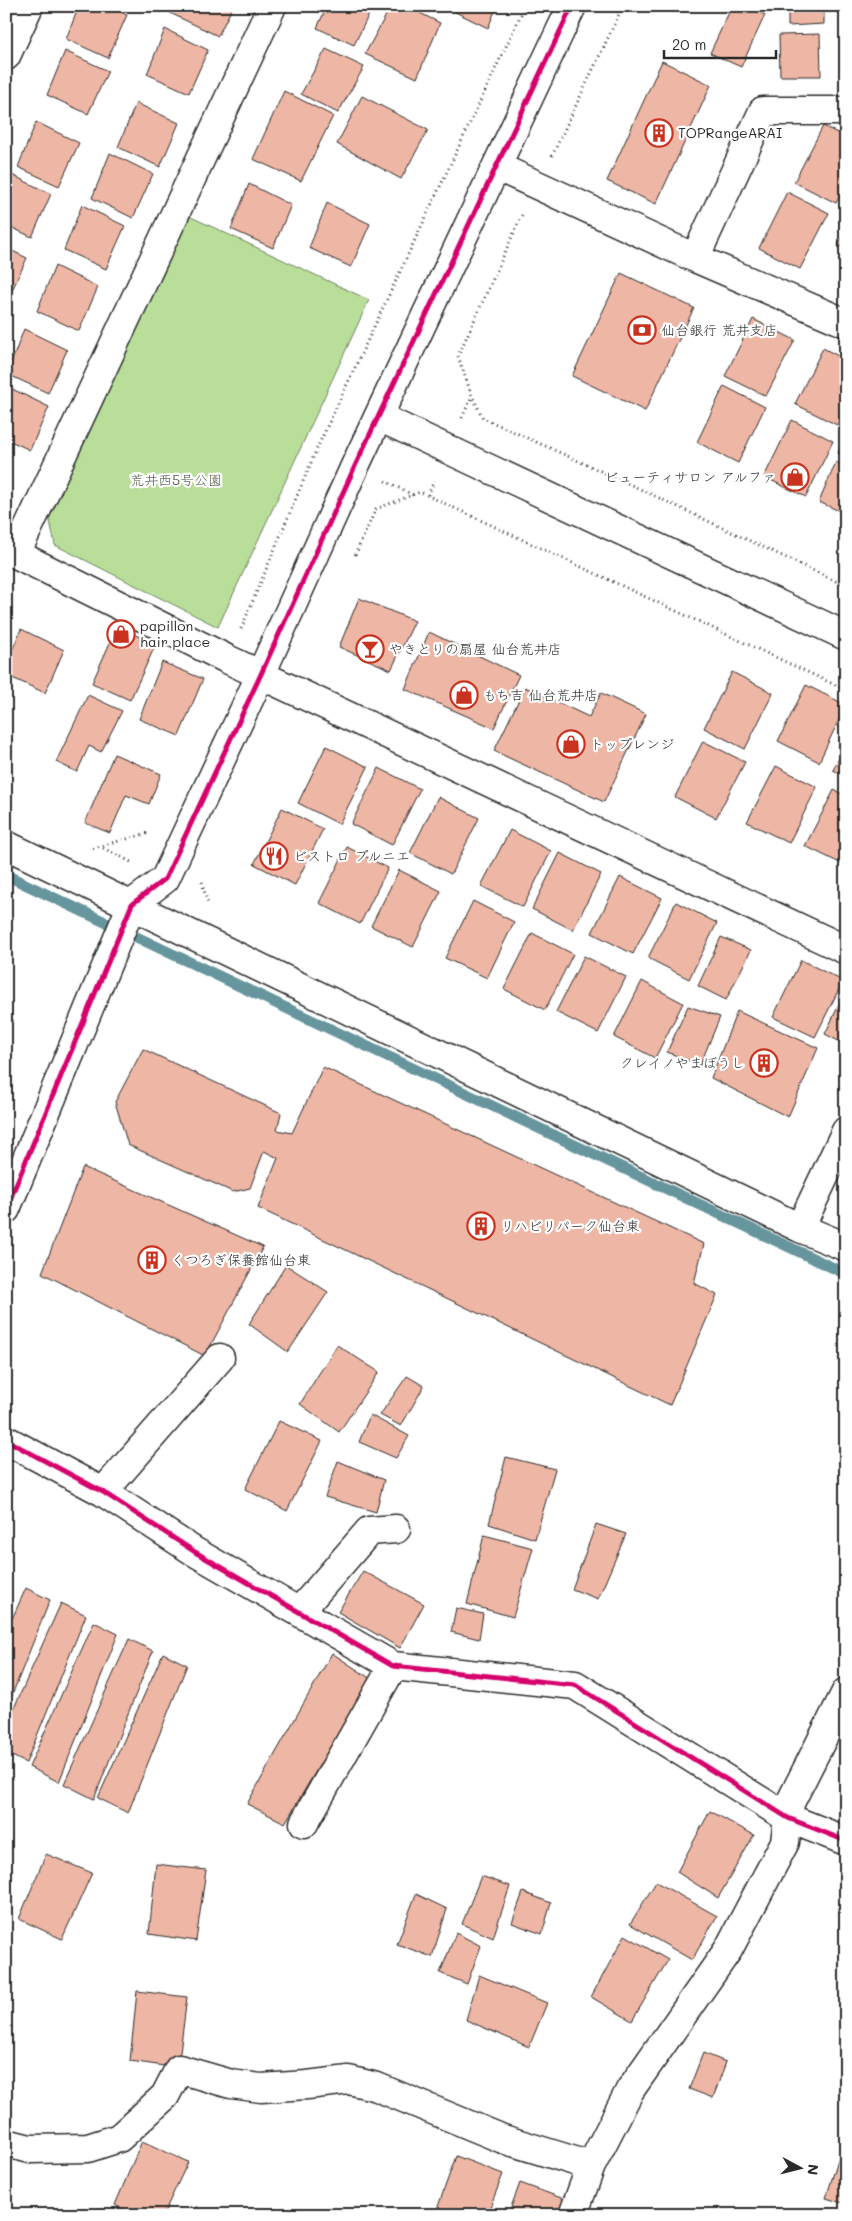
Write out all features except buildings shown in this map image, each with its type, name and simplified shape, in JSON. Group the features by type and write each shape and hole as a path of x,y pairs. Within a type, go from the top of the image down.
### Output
{"street":[{"path":"6,56 29,6"},
{"path":"272,6 11,552 261,674 846,950"},
{"path":"6,1209 131,908 166,879 379,417 572,6"},
{"path":"695,258 763,111 846,111"},
{"path":"498,166 695,258 846,323"},
{"path":"379,417 846,636"},
{"path":"6,845 131,908 800,1228 846,1247"},
{"path":"800,1228 846,1131"},
{"path":"103,1492 220,1358"},
{"path":"6,1440 103,1492 195,1552 393,1666 575,1685 788,1818 846,1841"},
{"path":"299,1612 369,1531 396,1529"},
{"path":"304,1823 393,1666"},
{"path":"573,2215 591,2166 630,2090 728,1950 785,1842 790,1803 846,1692"},
{"path":"6,2143 30,2149 88,2148 119,2138 165,2096 179,2069 231,2084 260,2088 350,2080 377,2087 503,2139 591,2166"}],"path":[{"path":"241,629 318,446 524,6"},
{"path":"550,160 622,6"},
{"path":"525,209 458,356 472,396 483,418 623,481 846,586"},
{"path":"351,562 376,509 420,492 846,690"},
{"path":"92,849 149,834 153,825"},
{"path":"202,881 211,913"}],"green space":[{"name":"荒井西5号公園","path":"189,216 369,300 218,627 55,545 49,517"}],"waterway":[{"path":"6,875 846,1274"}],"cycle path":[{"path":"6,1209 132,904 165,879 261,674 355,466 572,6"},
{"path":"6,1440 103,1492 195,1552 393,1666 575,1685 788,1818 846,1841"}],"place":[{"name":"TOPRangeARAI","path":"659,133"},
{"name":"仙台銀行 荒井支店","path":"642,330"},
{"name":"ビューティサロン アルファ","path":"795,477"},
{"name":"papillon hair place","path":"121,634"},
{"name":"やきとりの扇屋 仙台荒井店","path":"370,649"},
{"name":"もち吉 仙台荒井店","path":"464,695"},
{"name":"トップレンジ","path":"571,744"},
{"name":"ビストロ プルニエ","path":"274,856"},
{"name":"クレイノやまぼうし","path":"764,1063"},
{"name":"リハビリパーク仙台東","path":"481,1226"},
{"name":"くつろぎ保養館仙台東","path":"152,1260"}]}
